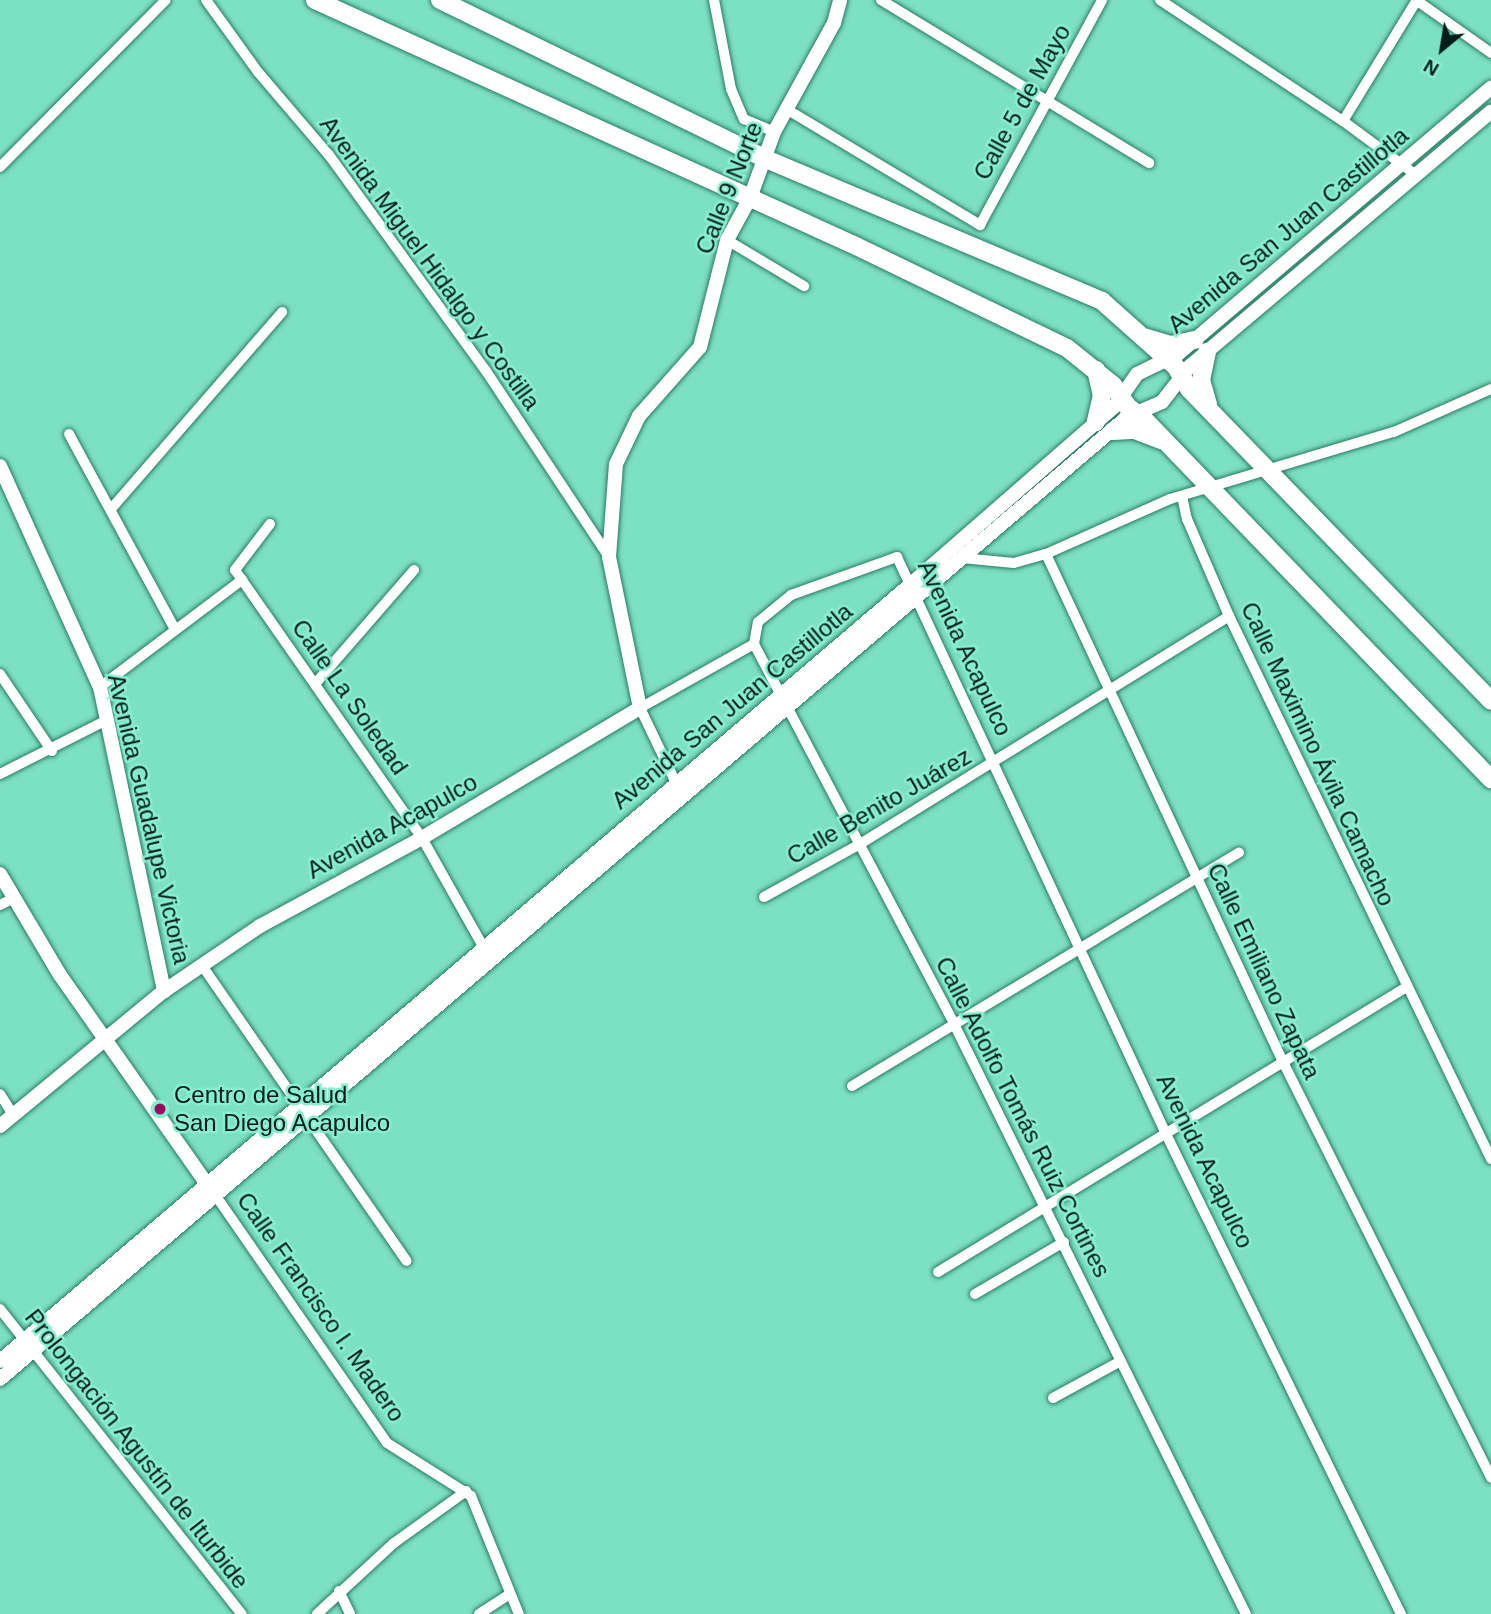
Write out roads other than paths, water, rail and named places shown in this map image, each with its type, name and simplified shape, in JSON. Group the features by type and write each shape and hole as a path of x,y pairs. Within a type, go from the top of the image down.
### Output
{"highway":[{"path":"315,0 1038,332 1096,370 1491,779"},
{"path":"440,0 766,159 1080,288 1143,337 1165,360 1176,367 1180,377 1209,408 1491,701"},
{"path":"1143,337 1171,345 1201,346 1201,380 1209,408"},
{"path":"1096,370 1102,396 1096,422"},
{"path":"1113,431 1143,432 1174,451"}],"main road":[{"name":"Calle 9 Norte","path":"640,708 609,557 613,485 622,442 649,402 700,347 727,240 750,198 774,132 834,23 839,0"},
{"name":"Avenida San Juan Castillotla","path":"914,590 962,558 1137,412 1162,402 1201,346 1400,164 1491,89"},
{"name":"Avenida San Juan Castillotla","path":"0,1361 28,1345 216,1196 785,699 914,590 1096,422 1122,396 1142,370 1201,346 1491,112"},
{"name":"Avenida Guadalupe Victoria","path":"0,466 100,687 164,991"},
{"name":"Avenida San Juan Castillotla","path":"0,1379 28,1345 299,1104 676,783 785,699"},
{"name":"Avenida Acapulco","path":"0,1126 105,1038 201,964 260,926 422,838 640,708"},
{"name":"Calle Francisco I. Madero","path":"0,874 60,975 216,1196"}],"street":[{"path":"0,167 166,0"},
{"name":"Avenida Miguel Hidalgo y Costilla","path":"206,0 258,72 329,155 478,360 609,557"},
{"path":"714,0 731,89 744,119 774,132"},
{"path":"881,0 1149,163"},
{"name":"Calle 5 de Mayo","path":"788,110 979,225 1102,0"},
{"path":"1160,0 1343,121 1416,175"},
{"path":"1343,121 1417,0 1491,53"},
{"path":"727,240 804,286"},
{"path":"111,509 282,312"},
{"path":"962,558 1014,563 1046,554 1182,496 1394,432 1491,388"},
{"path":"69,434 175,629"},
{"name":"Calle Maximino Ávila Camacho","path":"1182,496 1187,519 1229,616 1405,988 1491,1159"},
{"path":"100,687 242,580 235,568 270,524"},
{"name":"Calle Emiliano Zapata","path":"1046,554 1283,1062 1491,1478"},
{"name":"Avenida Acapulco","path":"640,708 754,644 758,622 791,595 897,557 1167,1136 1401,1614"},
{"path":"316,684 414,570"},
{"name":"Calle La Soledad","path":"242,580 422,838 484,948"},
{"name":"Calle Benito Juárez","path":"764,897 860,844 1112,692 1229,616"},
{"name":"Calle Adolfo Tomás Ruiz Cortines","path":"754,644 954,1024 1246,1614"},
{"path":"0,674 52,751"},
{"path":"640,708 676,783"},
{"path":"0,774 52,751 107,720"},
{"path":"852,1086 1239,853"},
{"path":"0,905 14,898"},
{"path":"201,964 407,1261"},
{"path":"939,1272 1047,1210 1405,988"},
{"path":"0,1094 13,1115"},
{"name":"Calle Francisco I. Madero","path":"216,1196 387,1443 466,1491"},
{"path":"975,1294 1064,1242"},
{"name":"Prolongación Agustín de Iturbide","path":"0,1309 242,1614"},
{"path":"1053,1398 1121,1360"},
{"path":"317,1614 394,1543 466,1491 519,1614"},
{"path":"339,1591 350,1614"},
{"path":"479,1614 510,1594"}],"place":[{"name":"Centro de Salud San Diego Acapulco","path":"160,1109"}]}
